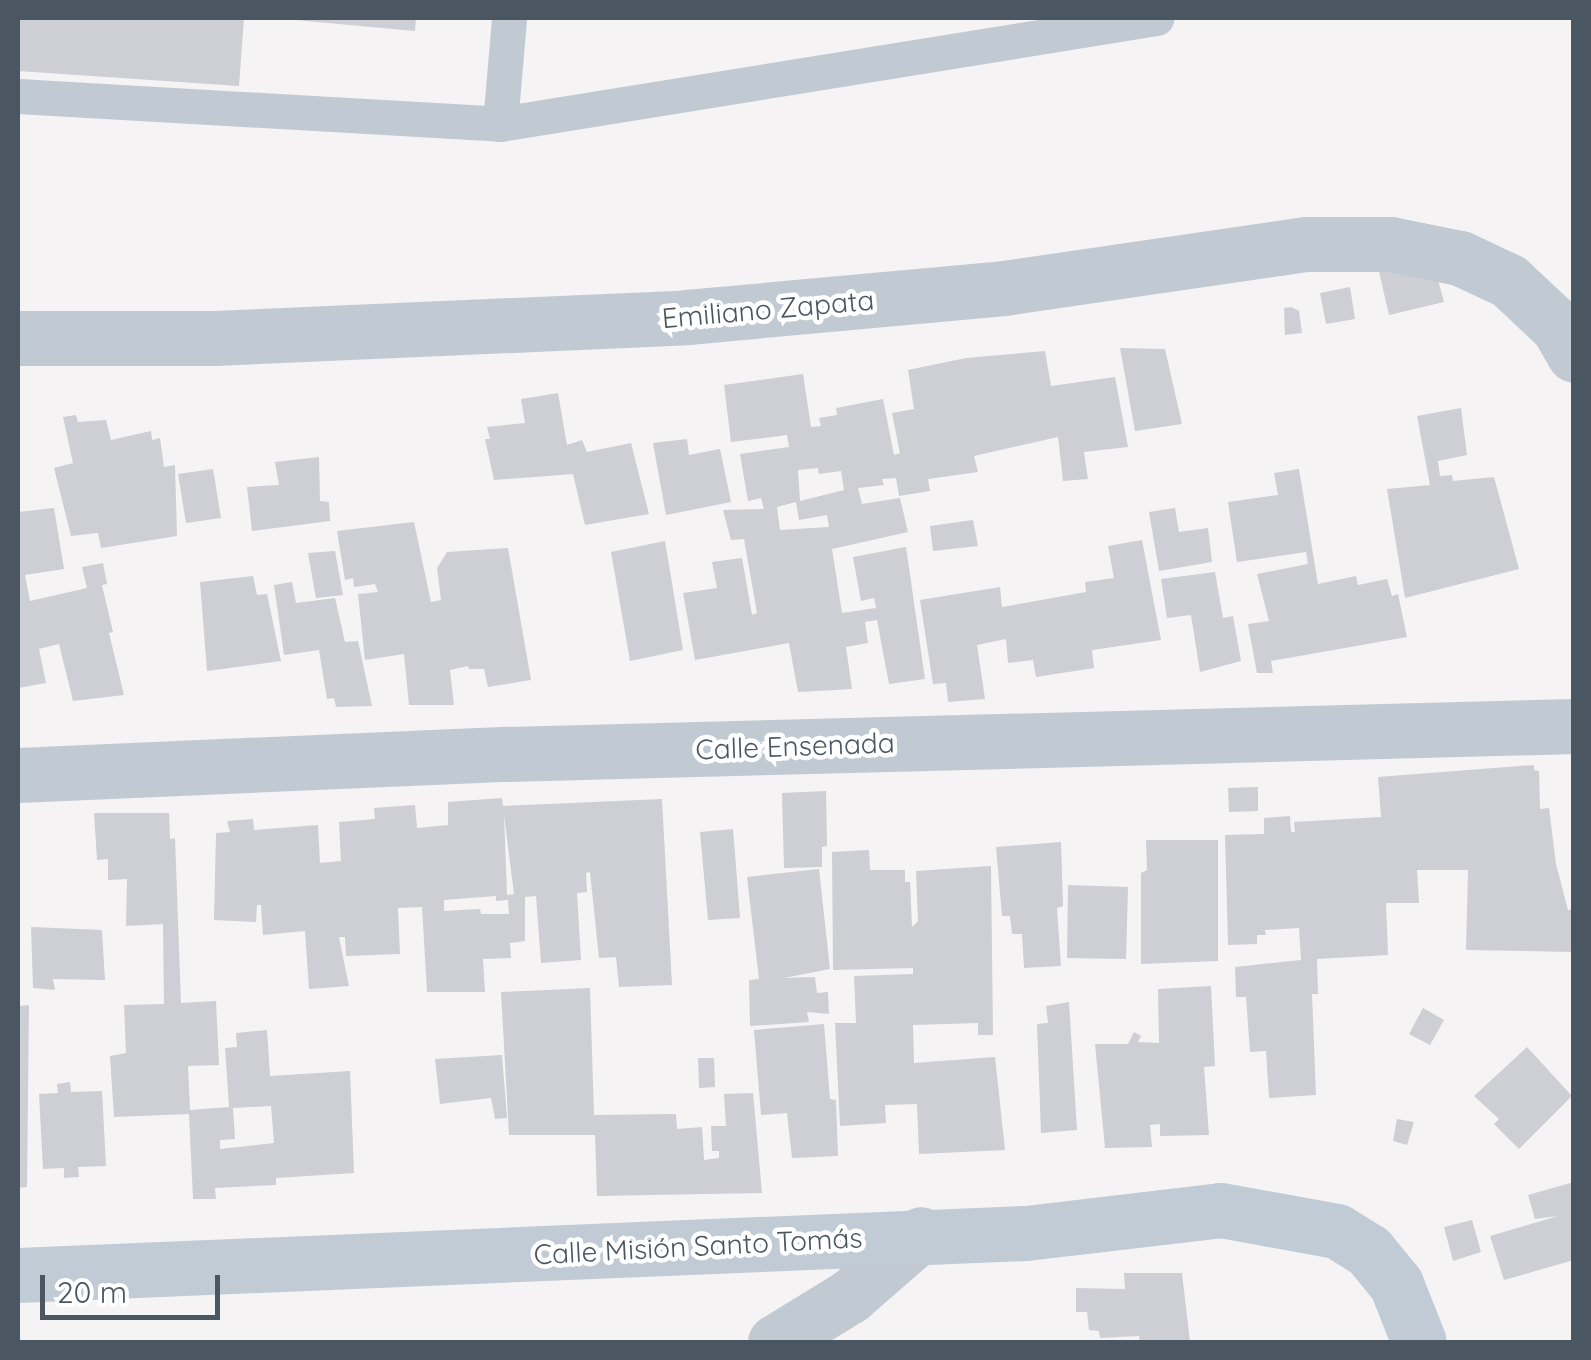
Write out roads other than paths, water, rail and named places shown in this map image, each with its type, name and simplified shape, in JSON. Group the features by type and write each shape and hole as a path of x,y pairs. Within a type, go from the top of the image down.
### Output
{"street":[{"name":"Emiliano Zapata","path":"18,338 214,338 687,317 1004,288 1306,244 1390,244 1460,258 1508,280 1558,327 1574,355"},
{"name":"Calle Ensenada","path":"18,775 507,754 1574,726"},
{"name":"Calle Misión Santo Tomás","path":"18,1275 392,1262 921,1234 1026,1234 1222,1210 1337,1231 1370,1251 1396,1284 1419,1342"},
{"path":"775,1342 850,1296 921,1234"}],"lane":[{"path":"500,124 509,18"},
{"path":"23,98 500,124 1157,18"}]}
